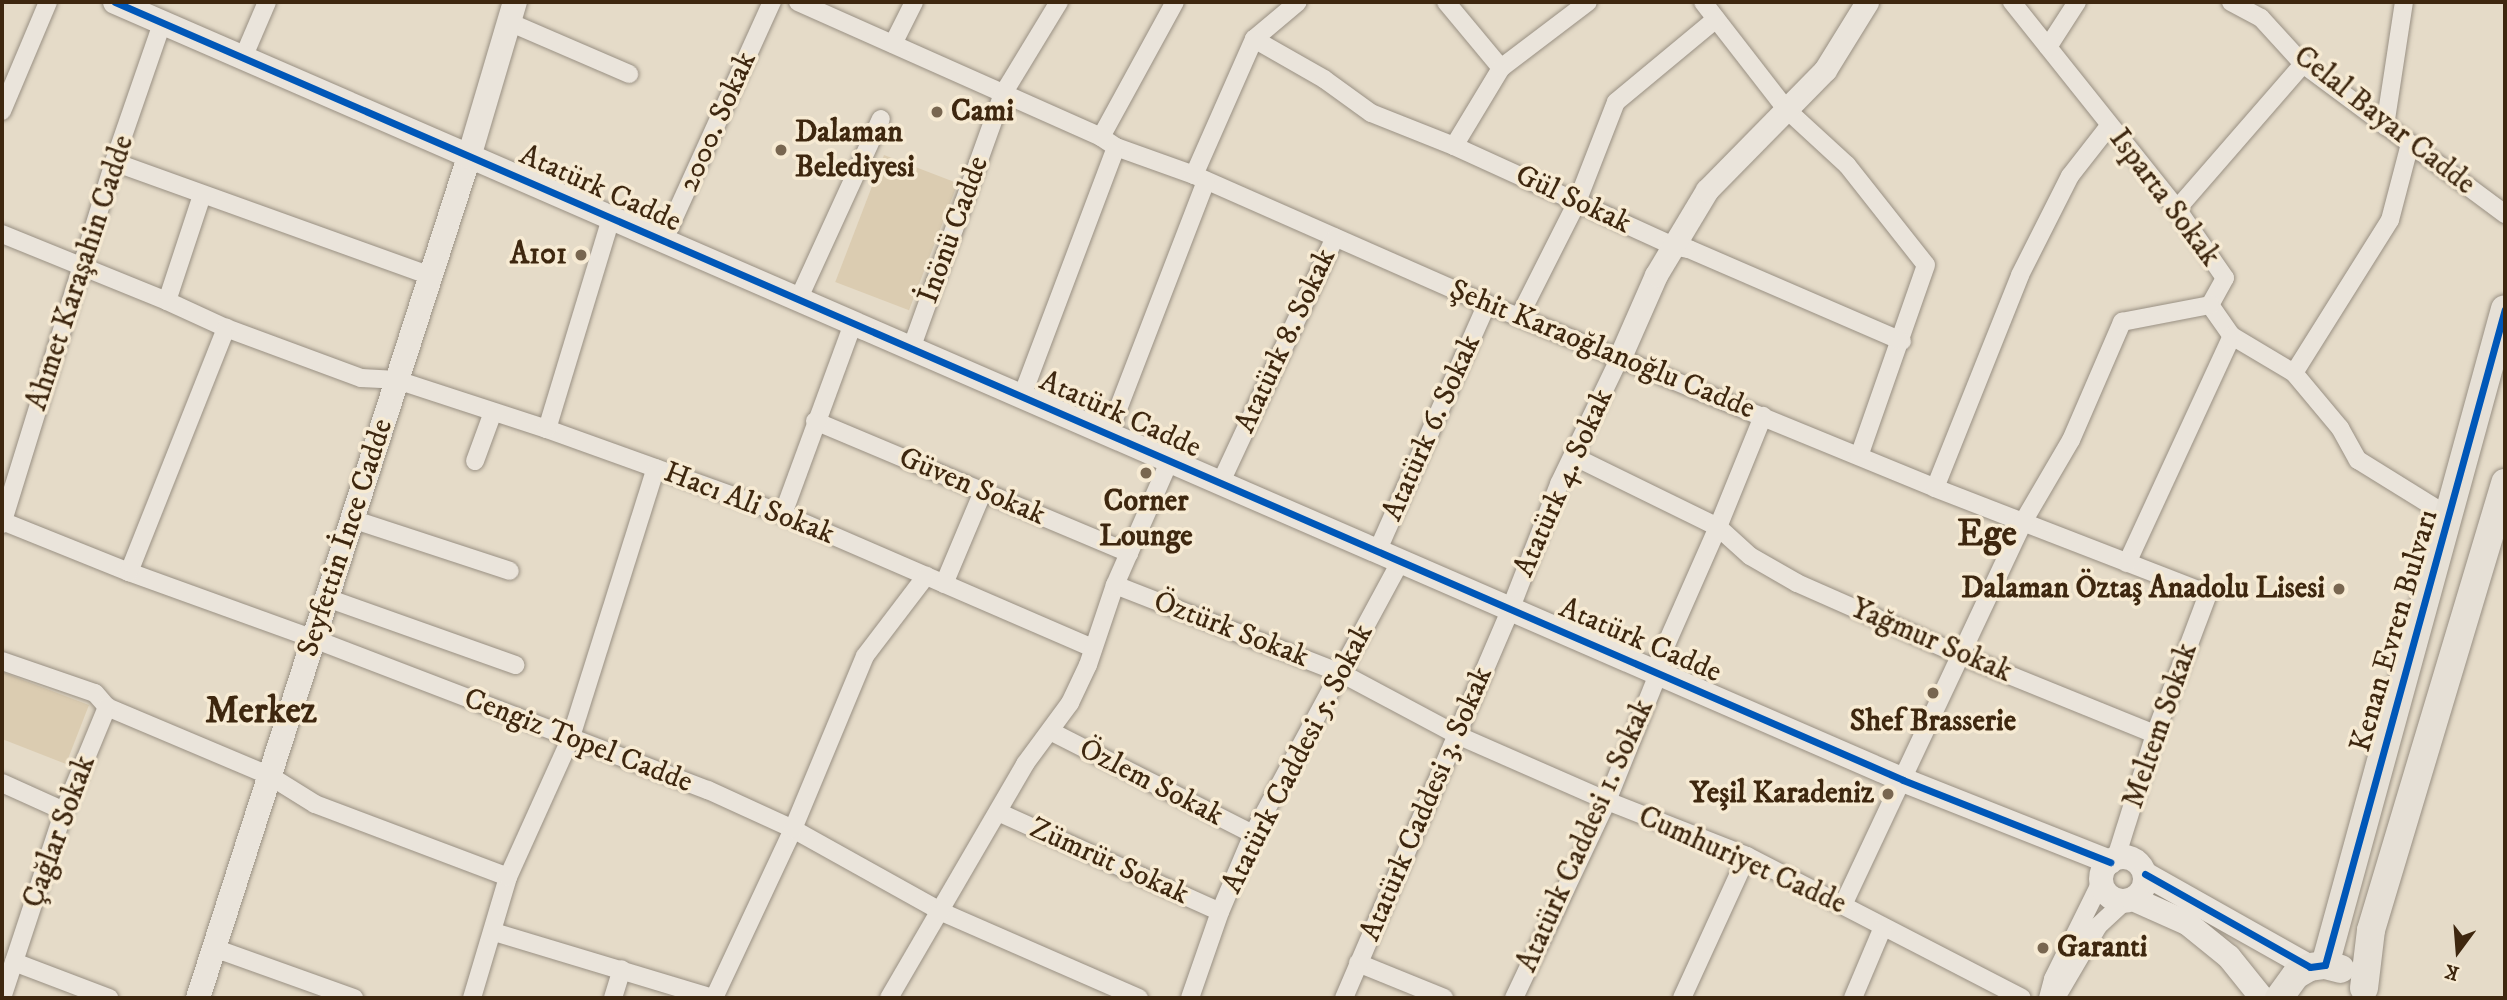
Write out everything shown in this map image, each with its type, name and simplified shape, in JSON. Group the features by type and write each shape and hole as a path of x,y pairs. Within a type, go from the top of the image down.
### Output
{"main road":[{"name":"Atatürk Cadde","path":"115,2 1510,610 2109,867"},
{"name":"Seyfettin İnce Cadde","path":"198,998 469,157 512,12"},
{"name":"Kenan Evren Bulvarı","path":"2318,966 2450,517 2505,309"},
{"name":"Kenan Evren Bulvarı","path":"2366,993 2371,930 2505,483"},
{"path":"2129,900 2143,888 2145,874 2142,867 2130,858 2109,867 2112,898 2129,900 2187,923 2229,957 2262,998"},
{"path":"2145,874 2318,966 2347,972 2366,993"},
{"path":"2279,998 2296,975 2318,966"}],"street":[{"path":"2,111 48,2"},
{"path":"243,58 267,2"},
{"name":"2000. Sokak","path":"663,242 772,2"},
{"name":"Şehit Karaoğlanoğlu Cadde","path":"798,2 1108,142 1200,178 1487,304 1935,488 2208,594"},
{"path":"893,44 914,2"},
{"name":"İnönü Cadde","path":"911,349 1003,94 1059,2"},
{"path":"1021,396 1108,142 1175,2"},
{"path":"1108,435 1200,178 1254,39 1298,2"},
{"path":"1446,2 1501,68"},
{"path":"1454,146 1501,68 1587,2"},
{"path":"1703,2 1786,109 1847,165 1926,265 1902,341 1859,456"},
{"path":"1620,357 1656,275 1707,190 1839,52 1866,2"},
{"name":"Isparta Sokak","path":"2012,2 2178,209 2225,278 2210,305 2232,337 2294,373 2340,428 2358,460 2450,517"},
{"path":"2048,47 2077,2"},
{"name":"Celal Bayar Cadde","path":"2231,2 2262,10 2303,64 2505,214"},
{"path":"2385,126 2404,2"},
{"path":"512,12 629,74"},
{"path":"1519,317 1577,202 1616,103 1716,19"},
{"name":"Ahmet Karaşahin Cadde","path":"2,522 114,162 162,23"},
{"name":"Gül Sokak","path":"1254,39 1324,79 1371,113 1454,146 1673,246 1689,249 1902,341"},
{"path":"2178,209 2303,64"},
{"path":"798,300 881,118"},
{"path":"1935,488 2020,275 2070,176 2109,126"},
{"path":"2294,373 2390,220 2410,144"},
{"path":"114,162 430,276"},
{"path":"167,301 202,195"},
{"path":"547,429 611,219"},
{"name":"Hacı Ali Sokak","path":"2,234 226,328 361,378 397,380 547,429 783,514 1093,648"},
{"name":"Atatürk 8. Sokak","path":"1220,484 1335,237"},
{"name":"Atatürk 6. Sokak","path":"1377,552 1487,304"},
{"path":"1843,905 2023,522 2071,440 2122,322 2210,305"},
{"path":"783,514 853,324"},
{"path":"130,572 226,328"},
{"path":"2127,563 2232,337"},
{"name":"Atatürk 4. Sokak","path":"1510,610 1573,456 1620,357"},
{"path":"475,461 493,412"},
{"name":"Atatürk Caddesi 1. Sokak","path":"1514,998 1606,801 1763,416"},
{"name":"Güven Sokak","path":"816,421 1129,553"},
{"name":"Yağmur Sokak","path":"1573,456 1718,527 1750,556 1797,583 1960,655 2155,734"},
{"path":"889,998 942,912 1025,764 1070,703 1115,585 1169,461"},
{"path":"472,998 494,932 508,877 570,740 656,468"},
{"path":"944,584 983,492"},
{"path":"352,519 510,571"},
{"name":"Cengiz Topel Cadde","path":"2,522 314,639 570,740 708,790 793,829 942,912 1102,990 1139,998"},
{"name":"Atatürk Caddesi 5. Sokak","path":"1190,998 1220,912 1253,834 1400,562"},
{"path":"494,932 713,998 793,829 865,656 926,576"},
{"name":"Öztürk Sokak","path":"1115,585 1341,673 1457,735"},
{"name":"Meltem Sokak","path":"2048,998 2053,979 2109,867 2208,594"},
{"path":"327,598 515,665"},
{"name":"Atatürk Caddesi 3. Sokak","path":"1343,998 1510,610"},
{"path":"2,661 95,693 107,707 270,776 315,804 508,877"},
{"name":"Çağlar Sokak","path":"2,998 64,811 107,707"},
{"name":"Özlem Sokak","path":"1050,731 1253,834"},
{"name":"Cumhuriyet Cadde","path":"1457,735 1606,801 1747,856 2022,998"},
{"path":"2,783 64,811"},
{"name":"Zümrüt Sokak","path":"998,812 1220,912"},
{"path":"1682,998 1747,856"},
{"path":"2055,998 2098,926 2129,900"},
{"path":"1853,998 1883,927"},
{"path":"214,948 354,998"},
{"path":"14,962 109,998"},
{"path":"1358,963 1444,998"},
{"path":"613,998 622,969"}],"shaded area":[{"path":"884,155 958,183 909,310 835,282"},
{"path":"2,672 89,705 66,764 2,739"}],"cycle path":[{"path":"115,2 1903,780 2110,862"},
{"path":"2145,874 2310,967 2325,965 2505,309"}],"place":[{"name":"Cami","path":"937,112"},
{"name":"Dalaman Belediyesi","path":"781,150"},
{"name":"A101","path":"581,255"},
{"name":"Corner Lounge","path":"1146,473"},
{"name":"Dalaman Öztaş Anadolu Lisesi","path":"2339,589"},
{"name":"Shef Brasserie","path":"1933,693"},
{"name":"Yeşil Karadeniz","path":"1888,794"},
{"name":"Garanti","path":"2043,948"}],"district":[{"name":"Ege","path":"1987,535"},
{"name":"Merkez","path":"261,712"}]}
